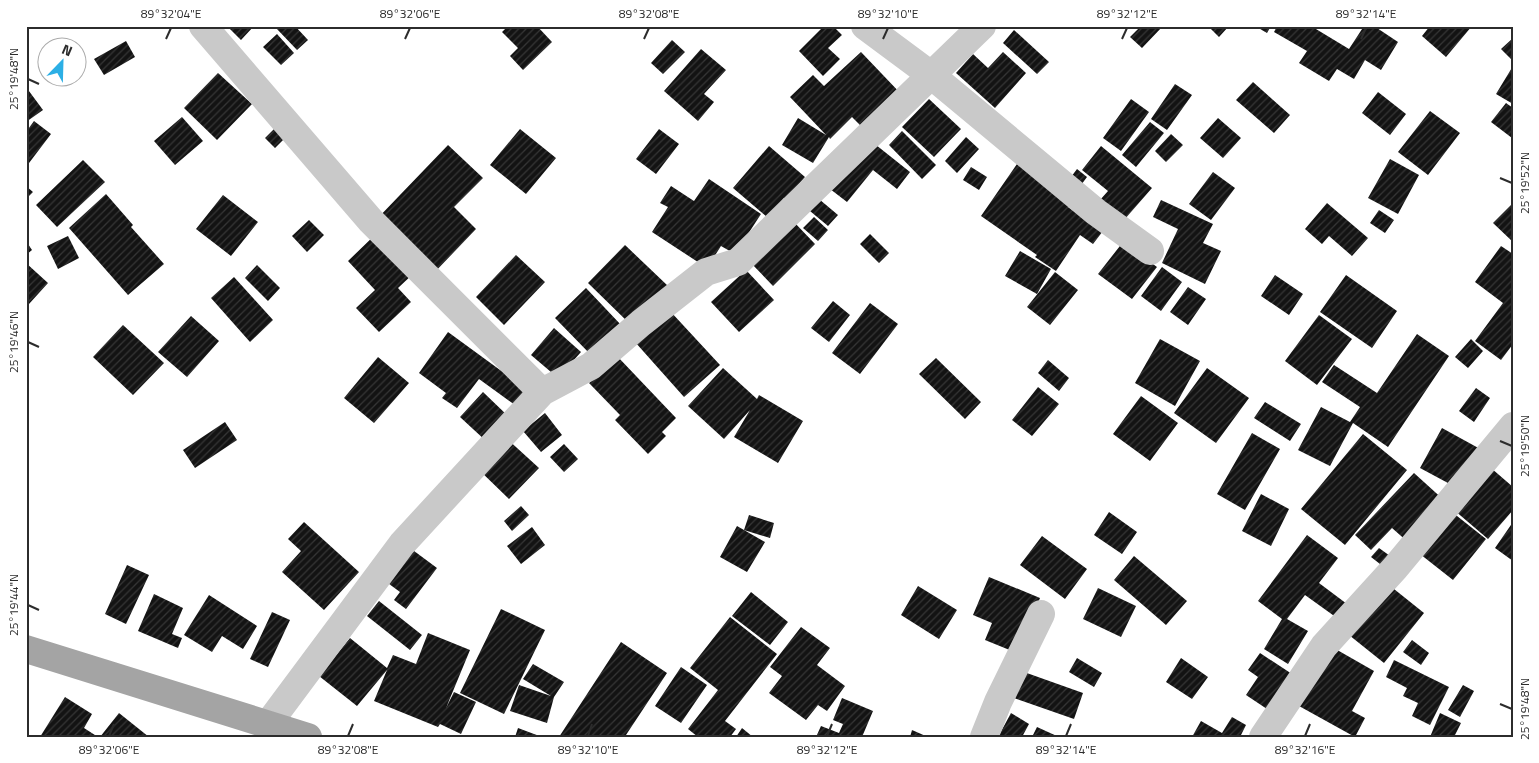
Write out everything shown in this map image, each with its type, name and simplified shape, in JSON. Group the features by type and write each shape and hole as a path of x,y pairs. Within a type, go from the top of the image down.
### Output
{"main road":[{"path":"26,649 308,737"}],"street":[{"path":"203,26 371,221 542,392"},
{"path":"865,26 931,75 1096,212 1150,250"},
{"path":"268,724 402,544 542,392 591,366 641,323 706,272 738,262 982,26"},
{"path":"1263,737 1324,646 1396,568 1513,426"},
{"path":"984,737 998,702 1041,614"}],"building":[{"path":"227,26 254,26 241,40"},
{"path":"278,26 295,26 308,40 297,50 276,28"},
{"path":"508,26 537,26 552,42 523,70 510,56 518,48 502,32"},
{"path":"824,26 833,26 842,35 828,48 840,59 823,76 799,51"},
{"path":"1141,26 1163,26 1142,48 1130,37"},
{"path":"1208,26 1229,26 1219,37"},
{"path":"1255,26 1271,26 1267,33"},
{"path":"1277,26 1311,26 1349,49 1364,26 1374,26 1398,42 1381,70 1365,60 1354,79 1337,69 1329,81 1299,63 1307,51 1274,32"},
{"path":"1430,26 1472,26 1446,57 1422,36"},
{"path":"1014,30 1049,62 1037,74 1003,43"},
{"path":"277,34 294,53 281,65 263,47"},
{"path":"1513,38 1513,61 1501,49"},
{"path":"672,40 685,52 663,74 651,63"},
{"path":"126,41 135,57 104,75 94,59"},
{"path":"701,49 726,70 704,94 714,102 698,121 664,91"},
{"path":"861,52 903,96 866,131 852,117 830,139 829,137 813,163 782,145 798,118 826,135 790,97 813,75 824,86"},
{"path":"1003,52 1026,73 995,108 956,73 973,54 988,68"},
{"path":"1513,66 1513,104 1496,94"},
{"path":"218,73 252,104 217,140 184,108"},
{"path":"1253,82 1290,115 1274,133 1236,100"},
{"path":"1175,84 1192,95 1167,130 1151,119"},
{"path":"26,87 43,110 26,122"},
{"path":"1378,92 1406,114 1390,135 1362,113"},
{"path":"929,99 961,129 934,157 902,127"},
{"path":"1131,99 1149,112 1121,151 1103,138"},
{"path":"1506,103 1513,108 1512,138 1491,122"},
{"path":"1430,111 1460,133 1428,175 1398,152"},
{"path":"182,117 203,141 175,165 154,141"},
{"path":"1218,118 1241,138 1223,158 1200,138"},
{"path":"34,121 51,134 26,167 26,132"},
{"path":"1150,122 1164,133 1136,167 1122,155"},
{"path":"278,125 288,135 275,148 265,138"},
{"path":"520,129 556,158 526,194 490,165"},
{"path":"659,129 679,144 656,174 636,159"},
{"path":"902,131 936,165 922,179 889,145"},
{"path":"1171,134 1183,145 1166,162 1155,151"},
{"path":"866,137 910,172 897,189 873,170 847,202 821,182"},
{"path":"966,137 979,149 957,173 945,161"},
{"path":"448,145 483,178 454,207 476,229 432,275 375,221"},
{"path":"769,146 805,177 767,217 733,188"},
{"path":"1101,146 1152,188 1124,220 1100,200 1108,191 1082,170"},
{"path":"1390,159 1419,175 1398,214 1368,198"},
{"path":"83,160 105,182 57,227 36,205"},
{"path":"1017,164 1072,201 1068,207 1103,231 1093,244 1080,235 1056,271 1035,257 1037,255 981,216"},
{"path":"971,167 987,177 979,190 963,180"},
{"path":"1077,169 1087,177 1078,189 1068,181"},
{"path":"1213,172 1235,188 1211,220 1189,204"},
{"path":"709,179 761,214 735,254 721,246 707,268 652,232 668,207 660,203 671,186 694,201"},
{"path":"26,186 33,192 26,199"},
{"path":"106,194 133,225 131,227 164,264 128,295 69,228"},
{"path":"813,194 838,215 828,226 804,206"},
{"path":"223,195 258,222 231,256 196,229"},
{"path":"1161,200 1213,224 1203,243 1221,251 1205,284 1162,263 1178,229 1153,217"},
{"path":"1327,203 1368,238 1352,256 1329,236 1322,244 1305,229"},
{"path":"1513,203 1513,242 1493,223"},
{"path":"1379,210 1394,220 1385,233 1370,223"},
{"path":"814,217 828,230 818,241 803,228"},
{"path":"309,220 324,235 307,252 292,236"},
{"path":"793,221 815,244 773,286 751,263"},
{"path":"377,233 414,273 398,288 411,302 379,332 356,308 375,290 348,261"},
{"path":"870,234 889,253 879,263 860,244"},
{"path":"68,236 79,258 58,269 47,246"},
{"path":"26,241 32,250 26,255"},
{"path":"1123,242 1157,267 1132,299 1098,274"},
{"path":"625,245 668,286 631,325 588,283"},
{"path":"1501,246 1513,254 1513,344 1501,360 1475,341 1503,303 1475,282"},
{"path":"1020,251 1051,269 1037,294 1005,276"},
{"path":"516,255 545,282 504,325 476,297"},
{"path":"26,263 48,283 29,304 26,302"},
{"path":"257,265 280,288 268,301 245,278"},
{"path":"1162,267 1182,282 1161,311 1141,296"},
{"path":"746,270 774,300 739,332 711,302"},
{"path":"1055,272 1078,290 1050,325 1027,307"},
{"path":"1275,275 1303,294 1289,315 1261,296"},
{"path":"1346,275 1397,311 1372,348 1320,312"},
{"path":"234,277 273,320 250,342 211,298"},
{"path":"1188,287 1206,299 1188,325 1170,312"},
{"path":"586,288 622,326 591,355 555,318"},
{"path":"833,301 850,315 829,342 811,328"},
{"path":"870,303 898,324 860,374 832,353"},
{"path":"670,311 720,365 684,397 635,342"},
{"path":"1319,315 1352,339 1317,385 1285,361"},
{"path":"191,316 219,341 187,377 158,352"},
{"path":"123,325 164,363 133,395 93,357"},
{"path":"554,328 581,352 558,378 531,355"},
{"path":"448,332 526,389 515,405 479,379 457,408 442,398 446,393 419,373"},
{"path":"1417,334 1449,356 1388,447 1353,423 1330,466 1298,450 1321,407 1350,422 1360,407 1322,382 1334,365 1377,393"},
{"path":"1160,339 1200,361 1175,406 1135,383"},
{"path":"1471,339 1483,351 1468,368 1455,357"},
{"path":"617,356 676,418 662,432 666,436 648,454 615,420 620,415 589,383"},
{"path":"378,357 409,383 374,423 344,398"},
{"path":"936,358 981,402 965,419 919,374"},
{"path":"1048,360 1069,378 1059,391 1038,373"},
{"path":"723,368 757,399 759,395 803,421 778,463 734,437 750,410 724,439 688,406"},
{"path":"1207,368 1249,398 1216,443 1174,413"},
{"path":"1038,387 1059,404 1032,436 1012,420"},
{"path":"1476,388 1490,398 1474,422 1459,411"},
{"path":"483,392 509,417 486,441 460,417"},
{"path":"1141,396 1178,423 1150,461 1113,434"},
{"path":"1265,402 1301,424 1290,441 1254,418"},
{"path":"545,413 562,435 541,452 523,431"},
{"path":"225,422 237,440 195,468 183,450"},
{"path":"1442,428 1482,450 1461,490 1420,468"},
{"path":"1252,433 1280,449 1245,510 1217,494"},
{"path":"1363,434 1407,470 1345,545 1301,509"},
{"path":"506,438 539,468 509,499 477,468"},
{"path":"564,444 578,459 564,472 550,457"},
{"path":"1491,468 1513,487 1513,510 1488,539 1454,510"},
{"path":"1414,473 1446,502 1409,543 1392,528 1371,550 1355,535"},
{"path":"1261,494 1289,509 1271,546 1242,531"},
{"path":"521,506 529,515 512,531 504,521"},
{"path":"1109,512 1137,532 1122,554 1094,535"},
{"path":"1452,512 1486,539 1453,580 1420,554"},
{"path":"749,515 774,523 770,538 744,530"},
{"path":"304,522 359,572 324,610 282,572 301,551 288,539"},
{"path":"1513,522 1513,561 1495,548"},
{"path":"737,526 765,542 747,572 720,557"},
{"path":"532,527 545,545 521,564 507,546"},
{"path":"1307,535 1338,558 1319,583 1347,604 1337,618 1305,595 1287,619 1308,631 1288,664 1264,649 1282,619 1258,601"},
{"path":"1042,536 1087,569 1065,599 1020,565"},
{"path":"406,545 437,568 406,609 394,600 400,592 381,578"},
{"path":"1379,548 1397,561 1389,571 1371,557"},
{"path":"1134,556 1187,601 1166,625 1114,580"},
{"path":"127,565 149,575 126,624 105,614"},
{"path":"989,577 1040,598 1017,653 985,640 992,623 973,615"},
{"path":"1389,585 1424,613 1384,663 1349,635"},
{"path":"918,586 957,610 939,639 901,615"},
{"path":"1098,588 1136,606 1121,637 1083,619"},
{"path":"751,592 788,622 770,645 732,616"},
{"path":"154,594 183,608 172,634 182,638 178,648 138,631"},
{"path":"209,595 257,626 243,649 222,636 212,652 184,635"},
{"path":"379,601 422,635 410,650 367,616"},
{"path":"501,609 545,630 504,714 460,693"},
{"path":"272,612 290,620 268,667 250,659"},
{"path":"730,617 777,654 725,721 736,729 730,737 698,737 688,729 718,690 690,668"},
{"path":"801,627 830,648 817,665 845,686 827,711 818,705 806,720 769,693 782,676 770,667"},
{"path":"428,633 470,650 446,708 454,692 476,702 461,734 440,724 438,727 374,701 387,670 357,706 319,676 350,638 387,668 393,655 416,664"},
{"path":"1412,640 1429,653 1421,665 1403,652"},
{"path":"621,642 667,673 626,735 629,737 559,737"},
{"path":"1332,647 1374,671 1352,711 1365,718 1355,737 1299,706"},
{"path":"1260,653 1292,674 1267,709 1246,695 1258,677 1248,670"},
{"path":"1077,658 1102,673 1094,687 1069,672"},
{"path":"1181,658 1208,677 1192,699 1166,682"},
{"path":"1394,660 1449,687 1430,725 1412,716 1418,703 1403,696 1407,688 1386,677"},
{"path":"533,664 564,682 554,697 547,723 510,711 519,685 551,696 523,679"},
{"path":"681,667 707,685 681,723 655,706"},
{"path":"1024,672 1083,693 1074,719 1014,698"},
{"path":"1463,685 1474,691 1460,717 1448,710"},
{"path":"65,697 92,714 84,728 98,737 40,737"},
{"path":"842,698 873,711 862,737 816,737 821,726 839,733 843,724 833,720"},
{"path":"119,713 149,737 100,737"},
{"path":"1011,713 1029,724 1022,737 998,737"},
{"path":"1440,713 1461,723 1454,737 1430,737"},
{"path":"1232,717 1246,725 1240,737 1192,737 1201,721 1222,733"},
{"path":"1037,727 1059,737 1032,737"},
{"path":"518,728 542,737 515,737"},
{"path":"742,728 753,737 736,737"},
{"path":"912,730 928,737 910,737"}]}
